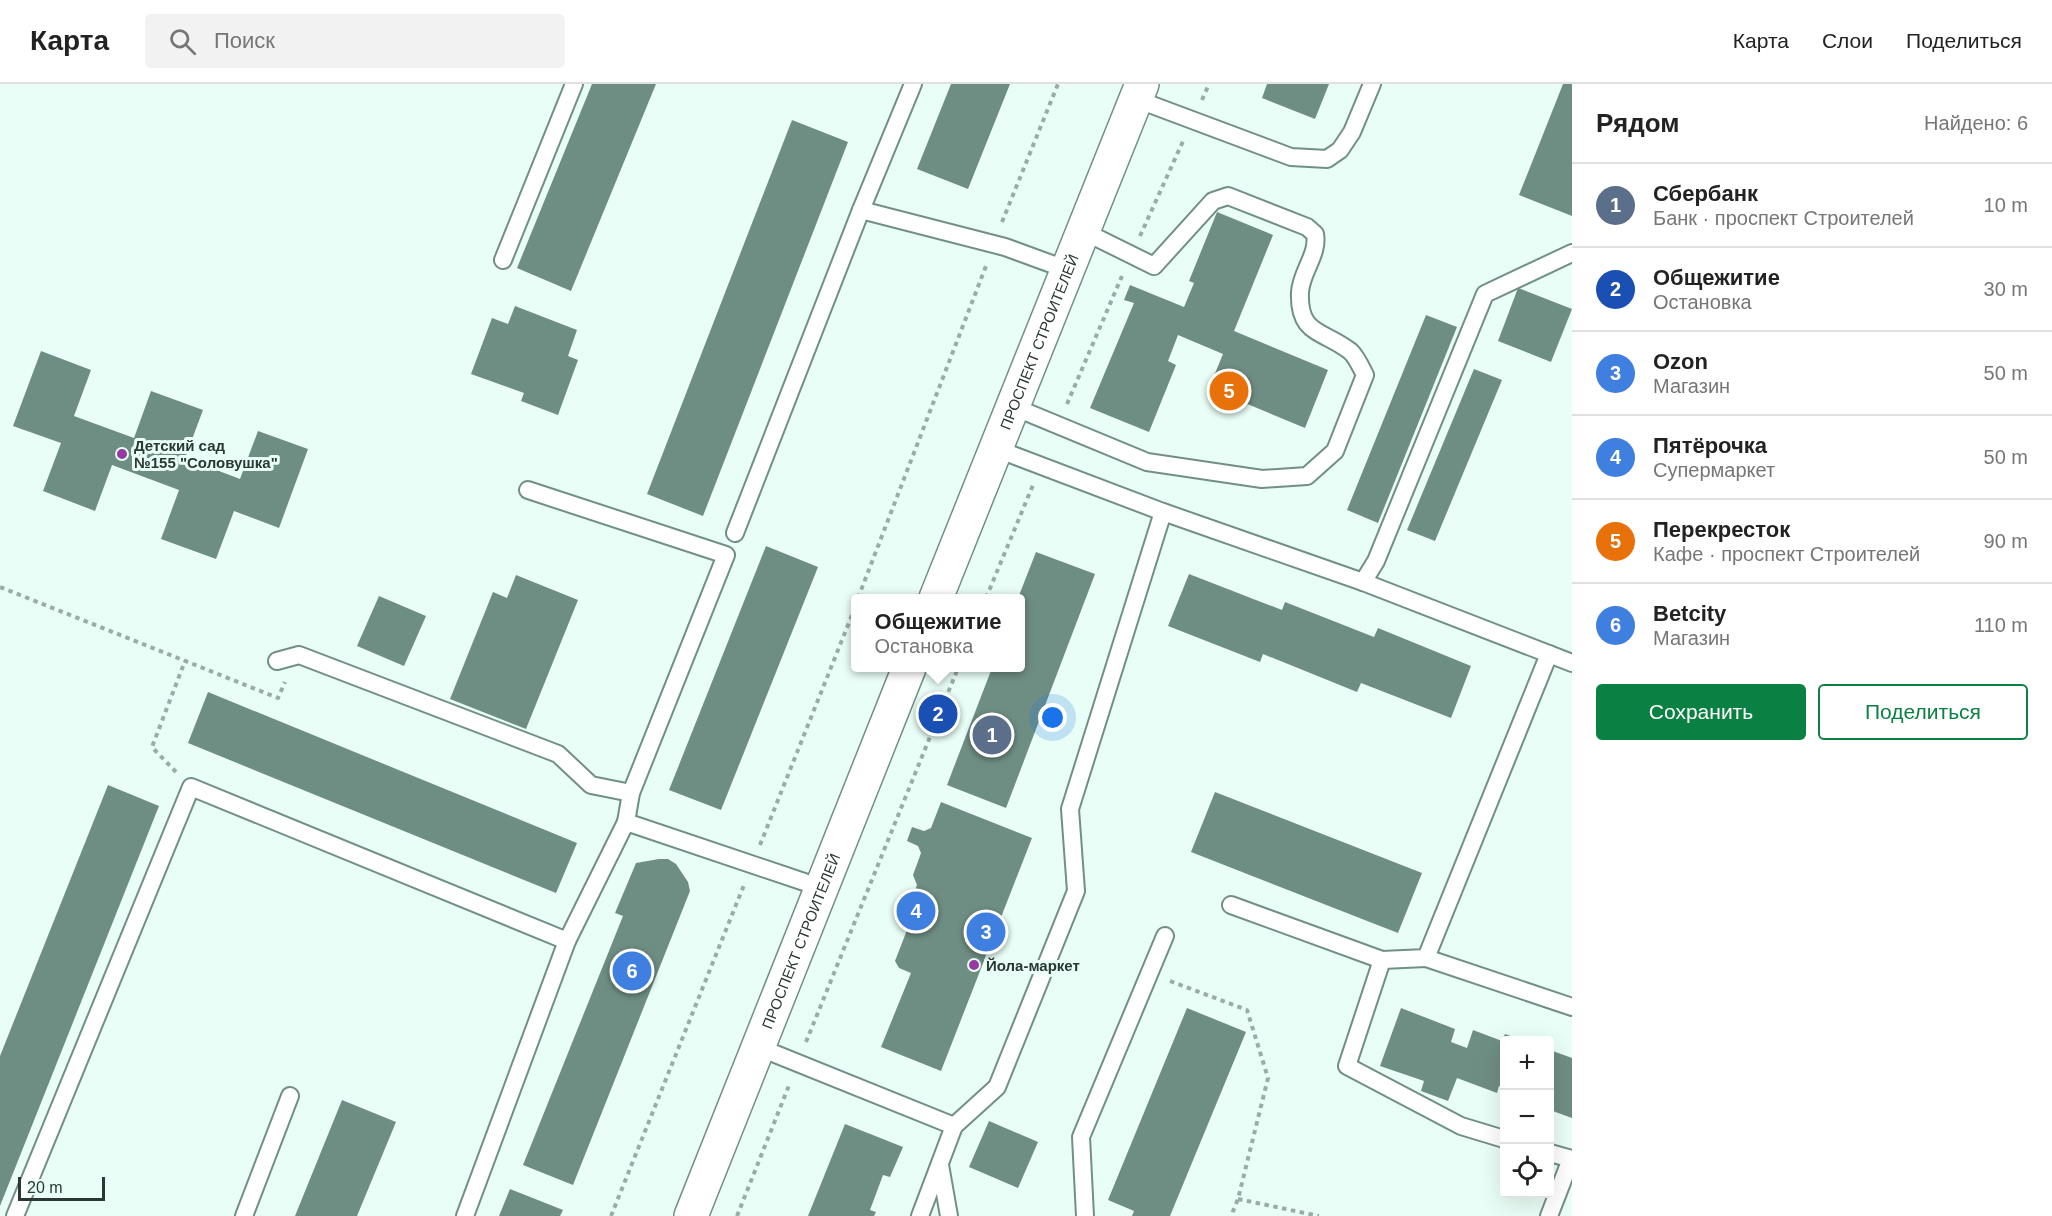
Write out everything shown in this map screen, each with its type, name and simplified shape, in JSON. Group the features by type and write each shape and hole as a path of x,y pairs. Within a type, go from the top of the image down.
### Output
{"main road":[{"name":"ПРОСПЕКТ СТРОИТЕЛЕЙ","path":"938,594 1139,91"},
{"name":"ПРОСПЕКТ СТРОИТЕЛЕЙ","path":"691,1216 907,672"}],"lane":[{"path":"503,261 574,84"},
{"path":"735,533 861,210 913,84"},
{"path":"1139,91 1193,120 1291,157 1327,159 1340,150 1352,132 1372,84"},
{"path":"1014,407 1147,462 1262,479 1306,476 1335,451 1365,375 1352,352 1311,328 1299,309 1300,286 1317,242 1315,234 1307,227 1228,196 1213,201 1154,266 1083,231"},
{"path":"861,210 994,244 1068,270"},
{"path":"1363,582 1376,561 1485,294 1572,253"},
{"path":"997,449 1162,512 1363,582 1572,663"},
{"path":"465,1216 567,941 626,822 631,794 726,555 528,490"},
{"path":"920,1216 954,1125 997,1087 1076,891 1070,809 1162,512"},
{"path":"1426,958 1549,654"},
{"path":"277,661 299,655 558,754 591,785 631,794"},
{"path":"15,1216 191,787 567,941"},
{"path":"626,822 822,888"},
{"path":"1232,905 1382,960 1426,958 1572,1007"},
{"path":"1085,1216 1081,1137 1165,936"},
{"path":"1382,960 1347,1066 1461,1126 1500,1138"},
{"path":"758,1047 954,1125"},
{"path":"244,1216 290,1096"},
{"path":"1549,1216 1571,1159 1554,1154"},
{"path":"940,1165 950,1216"}],"path":[{"path":"860,594 1058,84"},
{"path":"1057,425 1209,84"},
{"path":"988,594 1041,465"},
{"path":"0,587 278,698 299,655"},
{"path":"611,1216 851,615"},
{"path":"185,661 152,747 191,787"},
{"path":"737,1216 956,672"},
{"path":"1150,973 1247,1011 1268,1078 1238,1199 1231,1216"},
{"path":"1238,1199 1319,1216"}],"building":[{"path":"592,84 656,84 571,291 517,268"},
{"path":"951,84 1010,84 968,189 917,169"},
{"path":"1267,84 1329,84 1315,119 1262,98"},
{"path":"1563,84 1572,84 1572,216 1519,195"},
{"path":"792,120 848,142 703,516 647,494"},
{"path":"1217,212 1273,235 1234,331 1328,370 1305,428 1209,388 1223,354 1178,335 1168,361 1176,365 1149,432 1090,408 1134,303 1124,300 1130,285 1184,307 1194,283 1189,281"},
{"path":"1518,288 1572,309 1551,362 1498,341"},
{"path":"515,306 577,330 568,356 578,360 558,415 521,401 524,393 471,374 492,318 508,324"},
{"path":"1426,315 1457,327 1378,523 1347,510"},
{"name":"Детский сад №155 \"Соловушка\"","path":"41,351 91,370 74,416 134,438 151,391 203,410 185,458 240,479 258,431 308,449 279,528 234,511 216,559 161,539 179,490 112,465 95,511 43,491 61,443 13,426"},
{"path":"1474,369 1502,380 1435,541 1407,530"},
{"path":"766,546 818,567 721,810 669,790"},
{"path":"1036,552 1095,574 1006,808 947,785 990,672 1025,672 1025,594 1020,594"},
{"path":"1189,574 1282,610 1285,602 1374,637 1378,628 1471,666 1451,718 1361,683 1357,692 1263,654 1260,662 1168,626"},
{"path":"516,575 578,600 526,729 450,699 493,592 507,598"},
{"path":"379,596 426,616 404,666 357,646"},
{"path":"208,692 577,843 556,893 188,743"},
{"path":"108,785 159,806 0,1206 0,1056"},
{"path":"1215,792 1422,873 1398,933 1191,852"},
{"path":"941,802 1032,838 941,1071 881,1047 911,973 899,968 895,961 909,925 905,916 917,885 913,875 921,853 918,846 907,841 912,827 924,831 931,828"},
{"path":"668,859 676,864 688,882 690,891 573,1185 523,1165 623,916 615,913 636,863"},
{"path":"1187,1008 1246,1032 1170,1216 1132,1216 1134,1211 1108,1200"},
{"path":"1401,1008 1455,1029 1451,1042 1467,1048 1473,1030 1500,1040 1500,1086 1497,1093 1457,1078 1448,1101 1421,1091 1424,1081 1380,1066"},
{"path":"1554,1051 1572,1058 1572,1118 1554,1111"},
{"path":"342,1100 396,1122 357,1216 295,1216"},
{"path":"989,1121 1038,1142 1018,1188 969,1167"},
{"path":"845,1124 903,1147 890,1177 883,1175 870,1210 876,1212 874,1216 808,1216"},
{"path":"510,1189 563,1210 560,1216 499,1216"}],"place":[{"name":"Перекресток","path":"1229,391"},
{"name":"Детский сад №155 \"Соловушка\"","path":"122,454"},
{"name":"Общежитие","path":"938,714"},
{"name":"Сбербанк","path":"992,735"},
{"name":"Пятёрочка","path":"916,911"},
{"name":"Ozon","path":"986,932"},
{"name":"Йола-маркет","path":"974,965"},
{"name":"Betcity","path":"632,971"}]}
